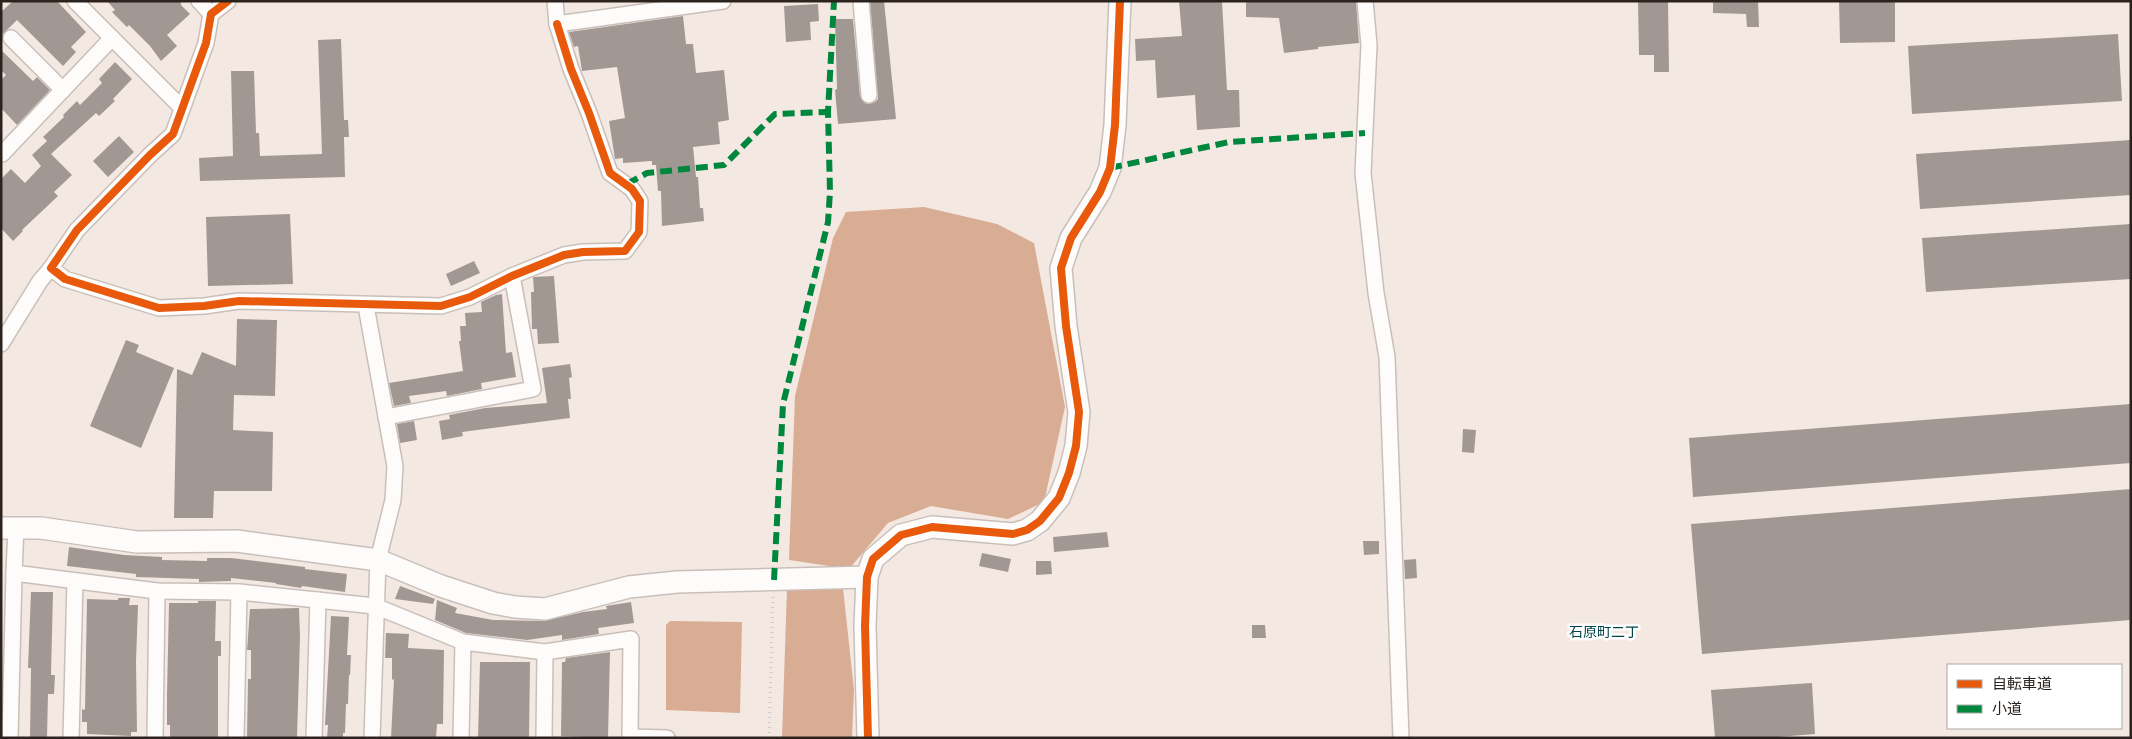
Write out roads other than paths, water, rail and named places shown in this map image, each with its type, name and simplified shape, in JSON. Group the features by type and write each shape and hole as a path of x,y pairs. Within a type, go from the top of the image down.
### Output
{"street":[{"path":"75,1 182,108"},
{"path":"199,1 211,14"},
{"path":"1,344 40,281 76,230 173,134 206,43 211,14 228,1"},
{"path":"51,268 65,279 159,308 204,306 240,301 366,306 441,306 470,297 512,276 564,255 583,252 626,251 639,232 640,201 632,189 610,173 589,112 571,69 557,24 555,1"},
{"path":"861,1 869,95"},
{"path":"868,738 865,626 867,577 873,559 901,535 932,527 1012,534 1027,530 1040,521 1059,498 1076,446 1079,412 1066,326 1061,268 1071,238 1100,192 1110,168 1115,125 1120,1"},
{"path":"1365,1 1369,45 1363,173 1376,292 1387,357 1401,738"},
{"path":"557,24 716,2"},
{"path":"11,38 63,90"},
{"path":"2,154 112,38"},
{"path":"386,417 533,389 512,276"},
{"path":"366,306 395,466 393,500 378,560 372,738"},
{"path":"10,738 14,573 9,527 41,528 137,542 237,541 378,560 493,603 515,607 545,608 629,587 667,583 867,577"},
{"path":"14,573 157,591 238,592 375,606 463,642 545,652 631,639 630,737 666,738"},
{"path":"71,738 75,580"},
{"path":"155,738 157,591"},
{"path":"236,738 238,592"},
{"path":"314,738 318,600"},
{"path":"461,738 463,642"},
{"path":"544,738 545,652"}],"district":[{"name":"石原町二丁","path":"1604,632"}]}
